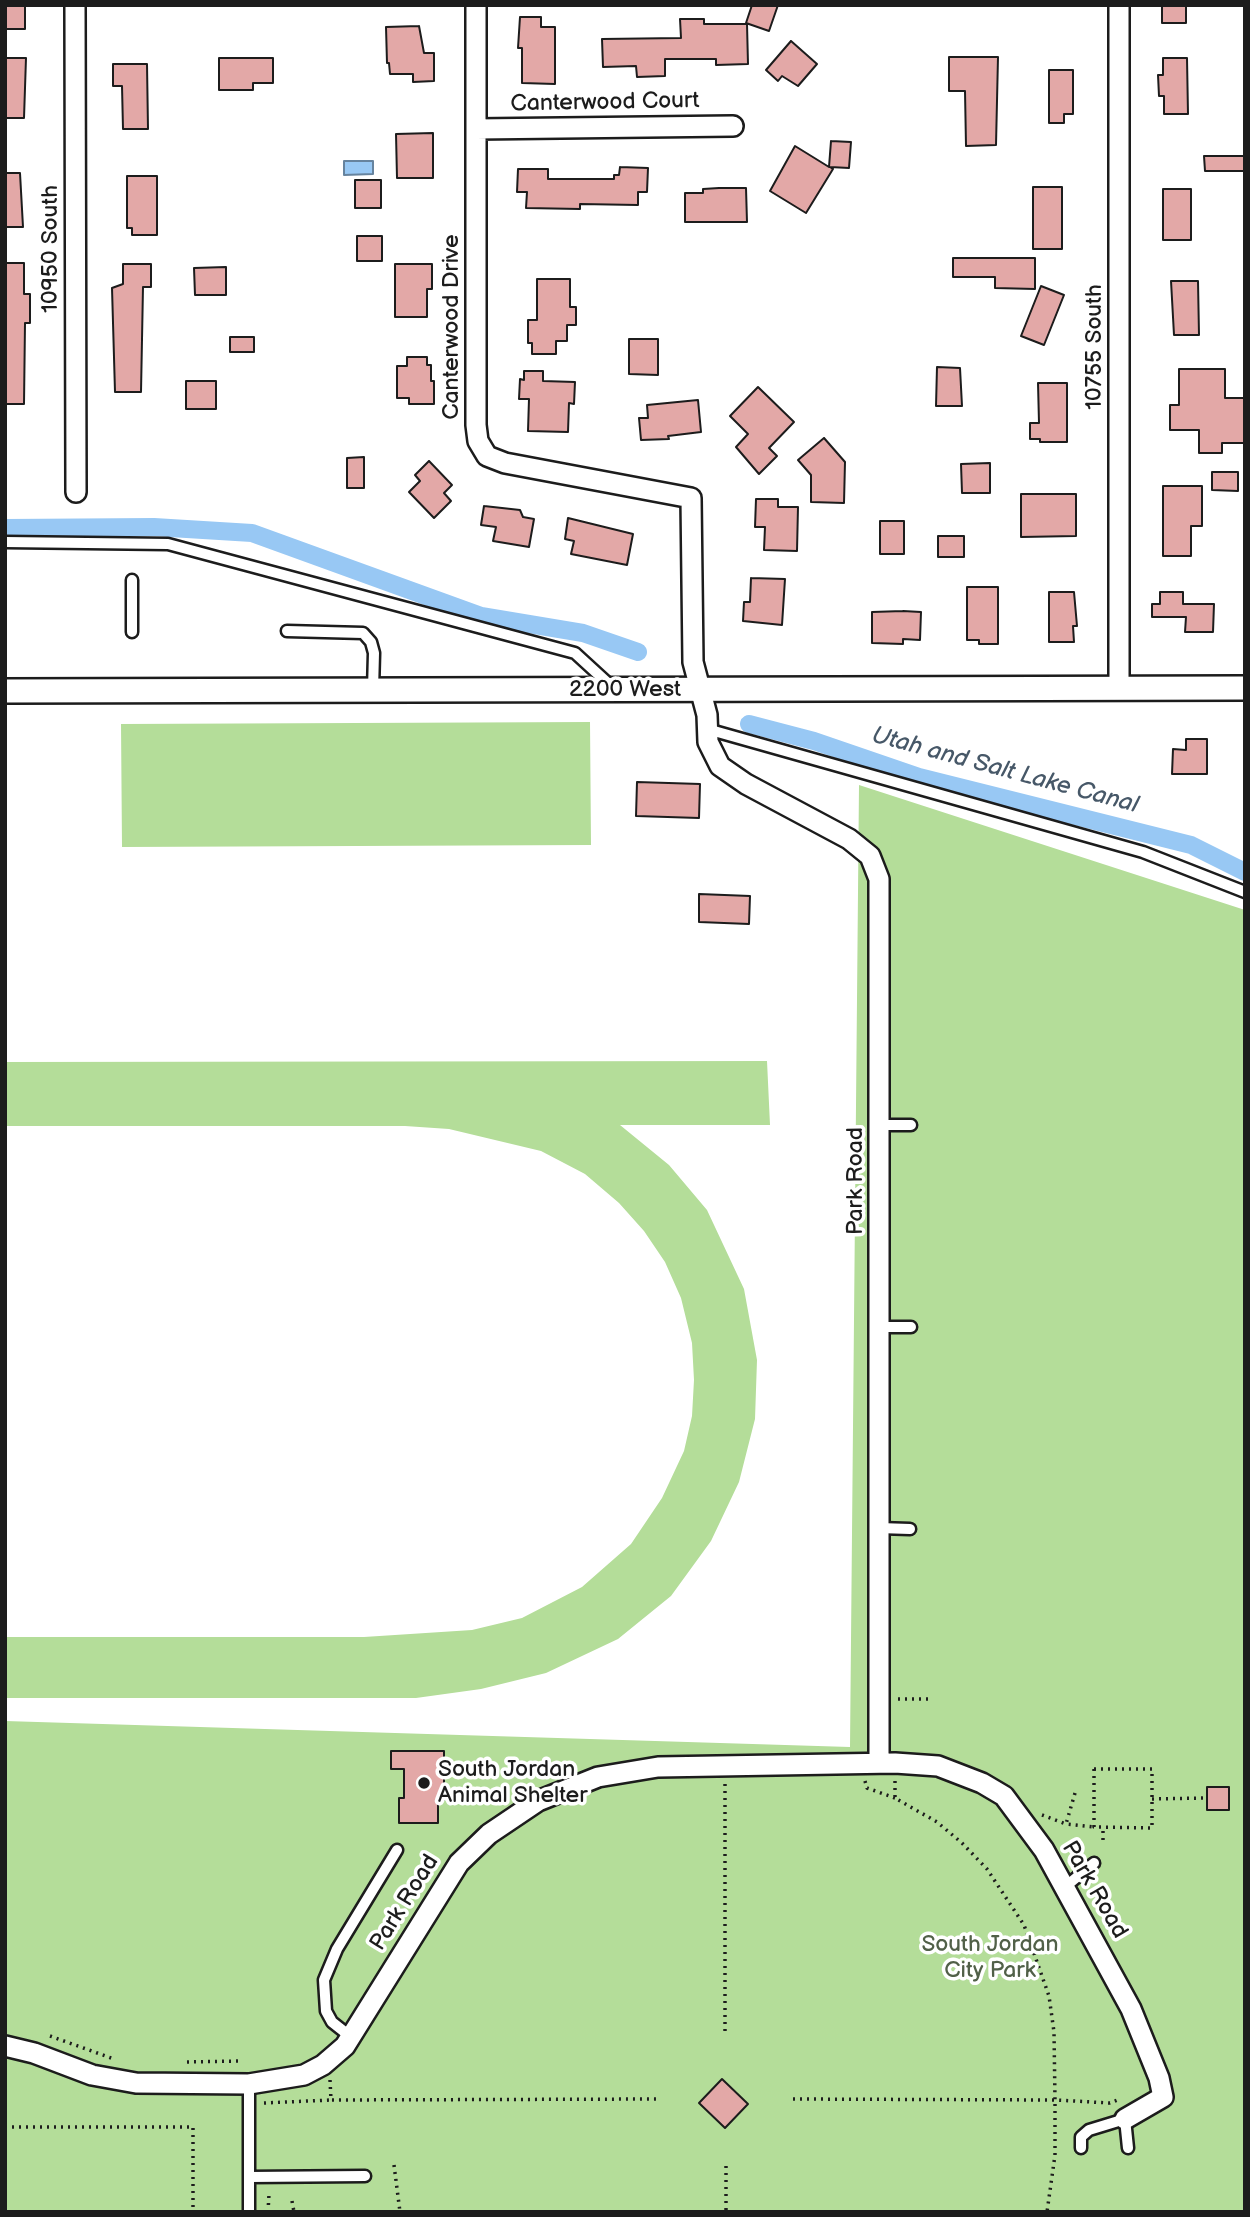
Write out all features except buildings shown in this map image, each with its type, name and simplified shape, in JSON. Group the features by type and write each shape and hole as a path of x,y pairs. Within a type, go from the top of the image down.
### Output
{"street":[{"name":"10950 South","path":"75,5 76,492"},
{"name":"Canterwood Drive","path":"475,5 478,441 487,456 505,463 691,498 693,662 700,690"},
{"name":"10755 South","path":"1119,5 1119,689"},
{"name":"Canterwood Court","path":"477,129 733,126"},
{"name":"2200 West","path":"5,691 1245,688"},
{"name":"Park Road","path":"700,690 708,742 720,766 746,784 849,839 870,856 879,879 879,1763"},
{"name":"Park Road","path":"5,2046 110,2080 136,2083 249,2084 304,2075 323,2065 351,2036 459,1863 489,1834 538,1801 598,1777 658,1767 879,1763 938,1766 960,1772 1004,1796 1026,1822 1065,1887 1131,2009 1159,2078 1163,2097 1125,2119"}],"lane":[{"path":"5,542 168,544 575,653 614,690"},
{"path":"132,580 132,632"},
{"path":"287,631 363,633 371,642 374,653 373,690"},
{"path":"708,729 1143,852 1245,892"},
{"path":"881,1125 911,1125"},
{"path":"880,1327 911,1327"},
{"path":"879,1528 910,1529"},
{"path":"351,2036 332,2022 326,2011 324,1980 337,1950 397,1850"},
{"path":"1065,1887 1094,1863"},
{"path":"249,2084 249,2212"},
{"path":"1081,2148 1081,2137 1089,2130 1125,2119 1128,2148"},
{"path":"250,2177 365,2176"}],"path":[{"path":"1075,1793 1066,1824 1094,1827 1152,1828 1152,1769 1094,1769 1094,1827"},
{"path":"725,1778 725,2031"},
{"path":"895,1779 895,1798"},
{"path":"867,1788 895,1798 937,1822 962,1843 987,1869 1024,1925 1049,1996 1054,2032 1055,2155 1047,2212"},
{"path":"1152,1798 1206,1798"},
{"path":"1103,1827 1103,1840"},
{"path":"50,2036 116,2060"},
{"path":"187,2062 239,2061"},
{"path":"331,2100 330,2078 336,2073"},
{"path":"793,2099 1055,2100 1110,2103 1131,2094"},
{"path":"264,2103 331,2100 658,2099"},
{"path":"5,2127 193,2127 193,2212"},
{"path":"394,2165 400,2212"},
{"path":"726,2166 726,2212"},
{"path":"268,2212 269,2194"},
{"path":"292,2201 294,2212"}],"green space":[{"path":"590,722 591,845 122,847 121,724"},
{"name":"South Jordan City Park","path":"859,785 1245,910 1245,2212 5,2212 5,1721 850,1747"},
{"path":"767,1061 770,1125 620,1125 669,1165 707,1210 744,1289 757,1360 755,1419 739,1482 711,1541 671,1596 618,1639 546,1673 481,1689 416,1698 5,1698 5,1637 364,1637 472,1630 522,1618 582,1587 631,1544 662,1498 684,1451 692,1416 694,1380 692,1343 681,1298 665,1262 644,1231 619,1203 585,1174 541,1151 449,1129 405,1126 5,1126 5,1062"}],"water":[{"path":"344,161 373,161 373,174 344,175"}],"waterway":[{"name":"Utah and Salt Lake Canal","path":"5,528 154,527 252,533 481,616 583,633 638,652"},
{"name":"Utah and Salt Lake Canal","path":"749,724 814,741 919,777 1191,845 1245,872"}],"place":[{"name":"South Jordan Animal Shelter","path":"424,1783"}]}
